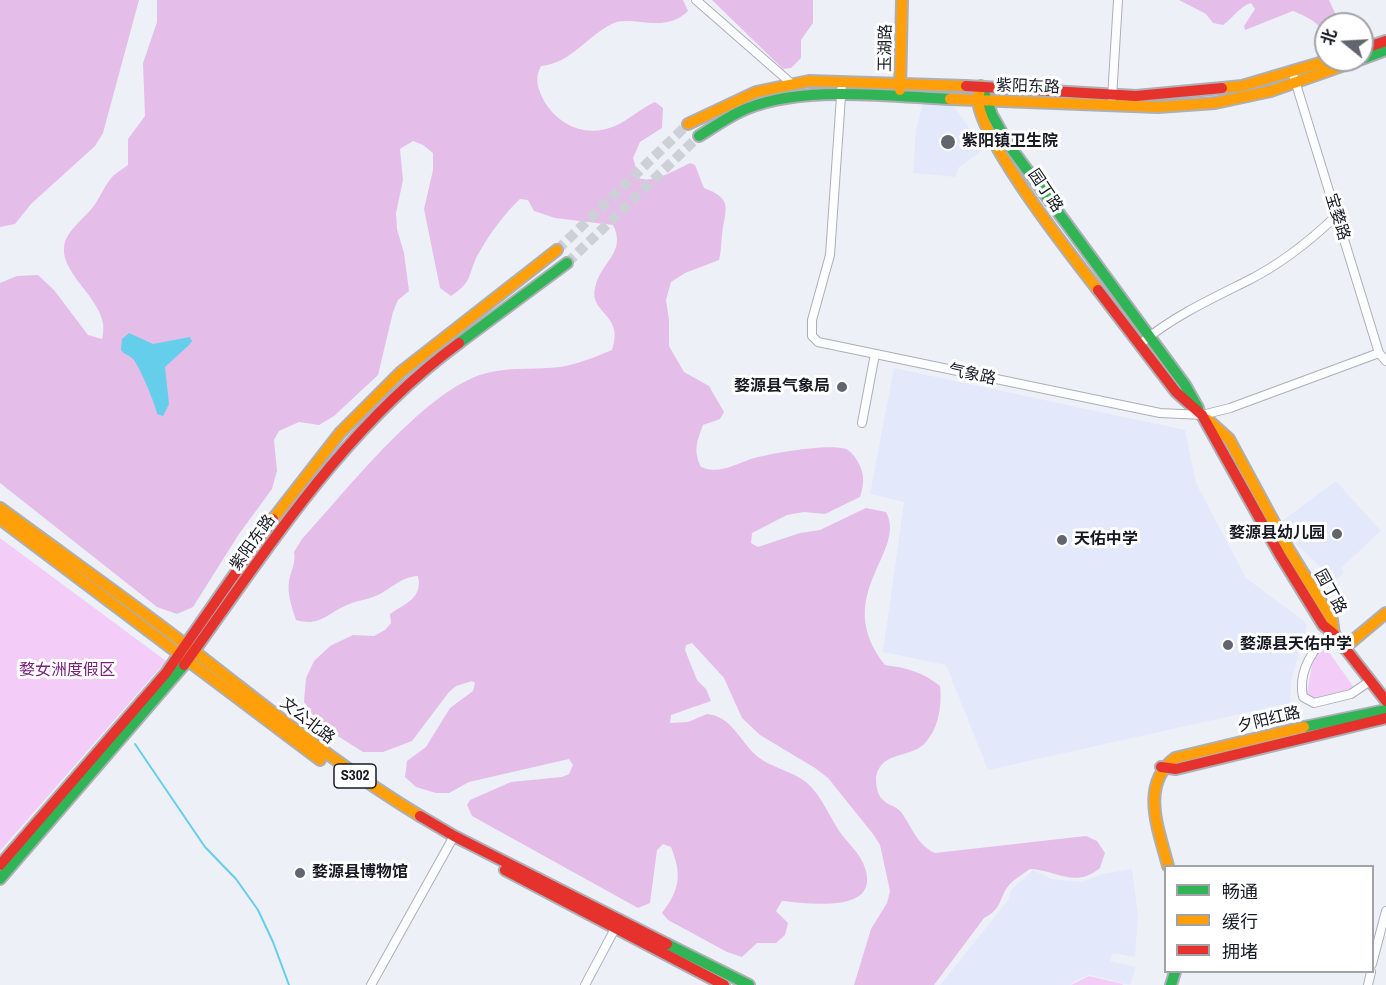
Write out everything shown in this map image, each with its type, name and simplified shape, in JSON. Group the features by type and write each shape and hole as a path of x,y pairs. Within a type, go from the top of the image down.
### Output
{"main road":[{"name":"玉湖路","path":"900,97 902,0"},
{"name":"紫阳东路","path":"699,136 740,111 790,97 842,94 982,100 1111,100 1242,86 1314,65"},
{"name":"紫阳东路","path":"688,124 756,92 810,81 981,86 1158,107 1215,103 1295,83 1325,72"},
{"path":"981,86 982,100"},
{"name":"园丁路","path":"982,100 998,148 1062,243 1145,341 1176,392 1202,415 1280,555 1323,625 1334,634 1386,701"},
{"name":"紫阳东路","path":"0,865 166,673 187,652 289,497 340,433 401,372 557,250"},
{"name":"紫阳东路","path":"0,879 187,652 331,463 368,422 437,359 567,263"},
{"name":"文公北路","path":"0,508 187,652 295,743 367,794 618,923 749,985"},
{"name":"文公北路","path":"0,519 187,652"},
{"path":"1344,648 1386,613"},
{"name":"夕阳红路","path":"1161,767 1175,758 1376,710 1386,710"},
{"name":"夕阳红路","path":"1161,767 1176,769 1350,729 1386,718"},
{"path":"1161,767 1154,778 1152,792 1168,865"},
{"name":"文公北路","path":"618,923 724,985"}],"street":[{"path":"696,0 792,84"},
{"path":"1111,100 1118,0"},
{"name":"宝婺路","path":"1292,71 1379,352 1386,361"},
{"name":"气象路","path":"842,82 830,255 812,320 812,336 818,342 1160,413 1202,415 1230,408 1379,352"},
{"path":"1145,341 1224,292 1249,280 1320,231 1336,216"},
{"path":"862,423 875,354"},
{"path":"1334,634 1319,643 1310,657 1302,684 1303,697 1314,703 1351,694 1370,681"},
{"path":"371,985 452,839"},
{"path":"1376,935 1386,911"},
{"path":"585,985 618,923"}],"shaded area":[{"path":"0,0 139,0 103,133 95,146 31,204 15,224 0,227"},
{"path":"157,0 683,0 688,11 679,18 658,23 629,21 612,24 602,29 570,55 552,64 541,66 537,80 540,92 550,110 566,123 584,130 594,131 615,126 655,102 663,108 662,128 640,142 633,158 639,178 658,177 690,163 695,165 704,188 718,195 724,202 726,212 719,260 685,273 671,282 666,300 669,346 684,372 709,386 724,412 720,419 703,425 697,446 697,456 701,467 721,469 754,458 814,448 838,447 851,453 858,462 863,475 860,497 825,514 804,512 787,515 752,533 751,543 758,547 800,533 820,530 866,508 886,512 890,527 887,543 867,596 865,617 870,640 885,665 914,671 940,686 940,701 937,723 926,742 913,751 890,759 879,768 876,780 880,797 901,812 919,840 935,853 1086,836 1097,841 1105,853 1100,868 1091,874 1074,878 1030,869 1020,876 1010,884 995,911 984,918 934,985 854,985 871,929 887,903 890,891 880,845 828,778 760,735 742,718 724,678 692,643 686,645 685,650 697,680 706,689 711,701 671,715 670,723 688,722 707,714 723,719 758,757 800,778 812,788 842,835 858,854 865,868 867,883 862,893 852,900 823,904 782,901 776,911 788,923 785,935 776,943 757,943 742,957 727,952 668,920 662,913 673,896 677,882 677,866 671,847 663,844 657,850 650,903 638,908 472,816 467,805 470,800 511,782 562,777 569,774 573,765 569,759 469,782 449,793 436,793 416,787 405,777 407,761 426,747 450,708 473,691 475,683 472,681 456,686 449,692 412,741 383,752 363,752 322,726 304,702 306,678 314,661 330,646 353,635 374,636 385,630 391,623 390,614 416,595 419,583 418,576 411,577 379,594 350,604 317,621 296,620 290,601 289,581 294,563 294,552 302,539 389,442 441,397 467,381 491,372 560,367 586,360 612,350 615,338 611,321 597,304 595,297 598,279 617,243 613,225 555,218 534,211 528,200 520,199 488,237 476,258 470,276 459,291 451,296 440,288 424,209 433,170 433,153 413,141 400,149 403,180 396,213 409,291 398,300 393,312 378,375 334,416 319,425 299,422 279,431 274,440 277,471 272,489 239,534 193,607 177,614 157,607 0,483 0,283 17,276 38,275 54,290 88,335 102,339 103,325 99,312 67,264 64,252 66,239 93,207 110,179 128,165 128,139 145,116 143,63 157,22"},
{"path":"712,0 813,0 813,23 801,40 801,58 791,68 783,69"},
{"path":"1179,0 1329,0 1334,12 1314,12 1314,22 1293,11 1245,30 1244,26 1255,9 1251,3 1223,25 1213,23 1206,14"},
{"name":"紫阳镇卫生院","path":"923,103 953,105 984,149 958,168 956,177 913,173 916,130"},
{"name":"天佑中学","path":"894,368 1185,430 1196,483 1246,578 1304,621 1307,626 1291,681 1290,717 1285,704 988,770 946,665 883,652 904,502 870,494"},
{"name":"婺源县幼儿园","path":"1336,481 1381,531 1341,568 1344,572 1335,581 1295,543 1300,538 1282,521"},
{"path":"1132,869 1138,916 1135,957 1113,953 1110,961 1136,967 1130,985 1090,975 1070,985 940,985 1009,899 1011,890 1033,870 1052,879 1081,882 1103,874"}],"green space":[{"name":"婺女洲度假区","path":"0,538 166,661 0,851"},
{"path":"1323,650 1328,651 1353,686 1346,694 1312,701 1307,692 1314,655"},
{"path":"1089,976 1123,984 1071,985"}],"water":[{"path":"129,333 153,344 190,337 192,341 165,367 169,404 163,416 157,414 147,385 135,361 121,350 122,339"}],"waterway":[{"path":"135,744 205,847 236,879 258,910 289,985"}],"tunnel":[{"path":"557,250 688,124"},
{"path":"567,263 699,136"}],"traffic: fast":[{"path":"1374,54 1386,50"},
{"path":"699,136 739,112 762,103 787,98 871,94 950,99"},
{"path":"985,95 992,115 1008,144 1185,385 1198,408"},
{"path":"459,343 567,263"},
{"path":"0,879 184,665"},
{"path":"1304,727 1386,710"},
{"path":"667,944 749,985"},
{"path":"1171,985 1175,973"}],"traffic: slow":[{"path":"900,90 902,0"},
{"path":"1222,88 1242,86 1314,65"},
{"path":"950,99 1158,107 1215,103 1271,91 1325,72"},
{"path":"688,124 756,92 809,81 966,86"},
{"path":"981,86 978,100 994,142 1029,197 1098,290"},
{"path":"273,519 340,433 401,372 557,250"},
{"path":"1208,420 1229,439 1289,550 1332,620 1334,634"},
{"path":"0,508 147,615 333,758 420,816"},
{"path":"0,519 320,760"},
{"path":"1344,648 1386,613"},
{"path":"1168,865 1155,809 1157,781 1164,769 1175,758 1304,727"}],"traffic: jam":[{"path":"1374,45 1386,41"},
{"path":"966,86 1136,96 1222,88"},
{"path":"1098,290 1176,392 1202,415 1280,555 1323,625 1334,634 1386,701"},
{"path":"184,665 277,535 343,452 417,377 459,343"},
{"path":"0,865 166,673 273,519"},
{"path":"1161,767 1176,769 1386,718"},
{"path":"420,816 454,836 667,944"},
{"path":"505,870 724,985"}],"place":[{"name":"紫阳镇卫生院","path":"948,142"},
{"name":"婺源县气象局","path":"842,387"},
{"name":"婺源县幼儿园","path":"1337,534"},
{"name":"天佑中学","path":"1062,540"},
{"name":"婺源县天佑中学","path":"1228,645"},
{"name":"婺源县博物馆","path":"300,873"}]}
